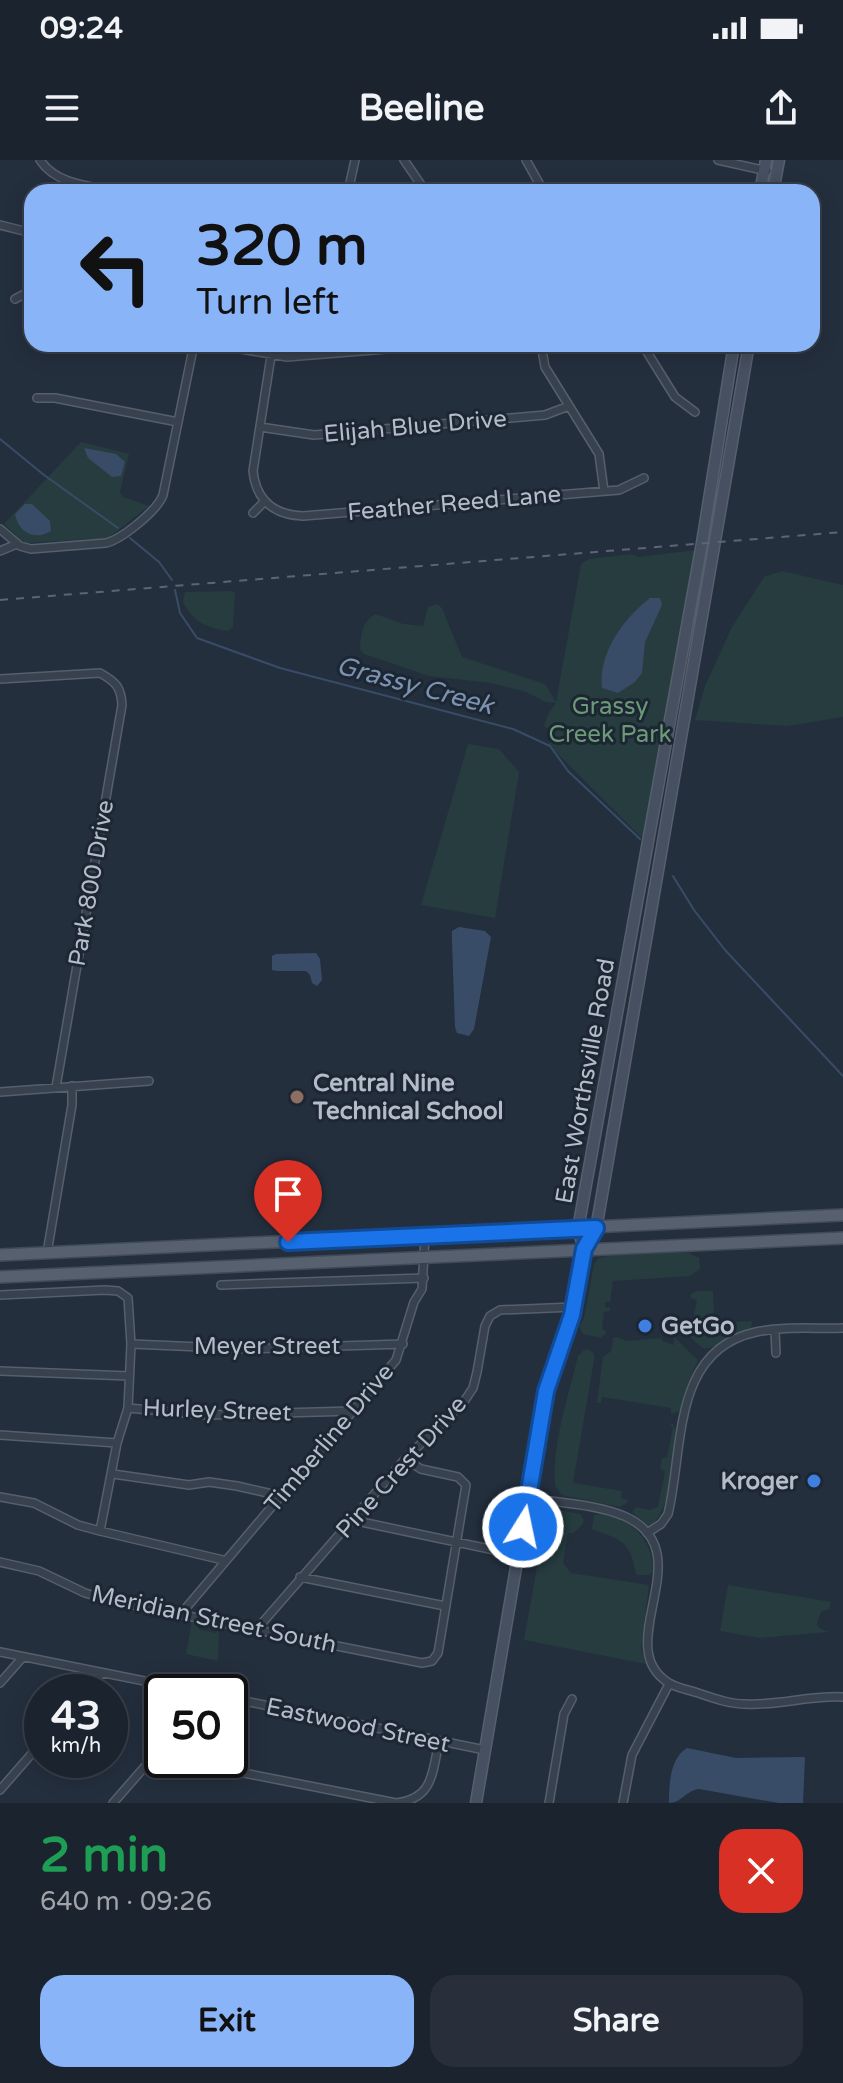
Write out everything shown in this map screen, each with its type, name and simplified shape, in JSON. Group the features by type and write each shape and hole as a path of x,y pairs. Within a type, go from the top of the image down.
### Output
{"main road":[{"path":"774,184 779,160"},
{"name":"East Worthsville Road","path":"584,1249 578,1229 702,543 733,352"},
{"name":"East Worthsville Road","path":"584,1249 596,1228 748,352"},
{"path":"0,1255 843,1215"},
{"path":"0,1277 843,1238"},
{"path":"476,1803 546,1391 574,1307 584,1249"}],"street":[{"path":"40,160 62,179 85,184"},
{"path":"350,184 355,160"},
{"path":"404,160 420,184"},
{"path":"526,160 540,184"},
{"path":"718,160 766,165 776,173"},
{"path":"0,225 24,231"},
{"path":"15,299 24,294"},
{"path":"0,529 17,544 36,549 116,540 155,508 162,500 192,352"},
{"path":"252,352 292,357 352,352"},
{"path":"542,352 545,367 599,454 604,491"},
{"path":"647,352 675,397 695,412"},
{"path":"253,513 264,502 258,493 253,471 271,356"},
{"path":"37,398 55,398 178,422"},
{"name":"Elijah Blue Drive","path":"260,427 314,435 545,415 569,406"},
{"name":"Feather Reed Lane","path":"264,502 284,514 303,516 604,491 626,488 644,478"},
{"path":"0,551 17,544"},
{"name":"Park 800 Drive","path":"0,679 100,673 114,681 121,690 122,705 56,1087"},
{"path":"0,1092 149,1081"},
{"path":"47,1253 72,1105 72,1086"},
{"name":"Timberline Drive","path":"180,1615 223,1560 392,1367 403,1344 414,1302 422,1289 425,1236"},
{"path":"221,1285 424,1278"},
{"path":"0,1295 118,1291 128,1298 131,1344 128,1408 117,1443 100,1531"},
{"name":"Pine Crest Drive","path":"256,1630 405,1459 457,1410 473,1388 485,1326 490,1316 500,1310 574,1307"},
{"path":"647,1533 661,1524 668,1514 686,1403 696,1375 707,1360 730,1342 757,1332 843,1328"},
{"path":"775,1331 776,1353"},
{"name":"Meyer Street","path":"131,1344 248,1349 403,1344"},
{"path":"0,1371 129,1376"},
{"name":"Hurley Street","path":"128,1408 208,1415 353,1411"},
{"path":"0,1435 117,1443"},
{"path":"300,1577 445,1606 466,1485 458,1477 421,1469 405,1459"},
{"path":"113,1474 189,1485 209,1482 281,1496"},
{"path":"0,1497 34,1503 78,1525 223,1560"},
{"path":"528,1498 603,1509 627,1517 647,1533 655,1547 659,1565 646,1643 648,1657 655,1671 669,1684 743,1704 843,1697"},
{"path":"352,1520 518,1555"},
{"name":"Meridian Street South","path":"0,1562 39,1571 85,1593 422,1663 432,1661 438,1653 445,1606"},
{"path":"0,1652 144,1681"},
{"path":"0,1683 23,1657"},
{"path":"623,1803 632,1755 669,1684"},
{"path":"549,1803 564,1714 572,1699"},
{"name":"Eastwood Street","path":"248,1702 485,1750"},
{"path":"248,1774 396,1803 418,1798 429,1785 439,1742"},
{"path":"0,1790 24,1763"},
{"path":"113,1803 144,1771"}],"green space":[{"path":"81,442 129,454 120,492 123,497 149,506 108,538 27,543 21,540 4,524"},
{"name":"Grassy Creek Park","path":"696,550 645,841 549,745 551,732 544,726 556,703 491,683 429,676 364,654 360,649 365,624 376,614 403,624 423,626 428,607 437,604 442,608 462,657 545,684 556,702 581,564 589,559"},
{"path":"782,571 843,585 843,717 787,726 695,720 705,686 732,627 764,577"},
{"path":"185,592 235,593 233,627 228,631 201,623 183,602"},
{"path":"468,744 499,749 519,772 495,918 421,905"},
{"path":"630,1251 689,1253 699,1258 700,1269 690,1276 613,1281 610,1302 605,1302 605,1307 610,1311 604,1312 602,1329 607,1332 601,1338 583,1334 579,1326 584,1318 594,1264 599,1258"},
{"path":"713,1291 714,1316 722,1317 723,1326 729,1326 729,1322 752,1321 751,1328 712,1347 701,1347 688,1335 697,1300 691,1298 691,1294"},
{"path":"674,1337 698,1360 680,1411 671,1414 671,1408 602,1397 601,1403 597,1403 603,1357 611,1351 613,1338 627,1341 662,1338 662,1341 674,1345"},
{"path":"584,1350 594,1354 594,1360 573,1483 622,1491 621,1498 629,1501 620,1507 562,1495 555,1486 556,1453 562,1421 578,1356"},
{"path":"669,1423 673,1424 677,1434 669,1486 661,1512 648,1526 632,1512 636,1507 649,1510 658,1507 665,1471 660,1469 662,1458 667,1457 673,1427"},
{"path":"559,1510 580,1514 584,1520 573,1533 568,1533 563,1563 571,1573 649,1585 641,1649 646,1664 524,1640 550,1515"},
{"path":"603,1514 623,1521 639,1533 649,1550 653,1572 637,1575 624,1544 592,1529 594,1515"},
{"path":"728,1585 831,1602 829,1609 821,1612 817,1623 819,1628 829,1632 760,1638 720,1631"},
{"path":"192,1621 198,1624 198,1629 216,1633 219,1628 218,1661 186,1654"}],"water":[{"path":"84,448 116,454 125,462 121,476 112,477 88,458"},
{"path":"25,504 32,504 50,521 51,531 33,535 23,530 15,514"},
{"path":"650,598 660,598 662,605 645,642 642,673 635,682 618,693 602,688 604,662 615,637"},
{"path":"459,927 485,931 491,937 474,1029 469,1036 457,1033 455,1027 452,931"},
{"path":"316,953 320,959 322,980 317,986 306,971 272,970 272,956 276,954"},
{"path":"687,1748 736,1758 805,1757 803,1803 779,1803 699,1789 669,1803 674,1765"}],"waterway":[{"name":"Grassy Creek","path":"0,439 118,528"},
{"name":"Grassy Creek","path":"130,538 159,562 172,580"},
{"name":"Grassy Creek","path":"175,590 180,613 197,638 280,668 513,729 550,746 568,771 640,839"},
{"name":"Grassy Creek","path":"673,876 725,950 843,1076"}],"railway":[{"path":"0,600 843,532"}],"place":[{"name":"Central Nine Technical School","path":"297,1097"},
{"name":"GetGo","path":"645,1326"},
{"name":"Kroger","path":"814,1481"}],"route":[{"path":"288,1242 596,1228 584,1249 572,1315 546,1391 523,1527"}]}
